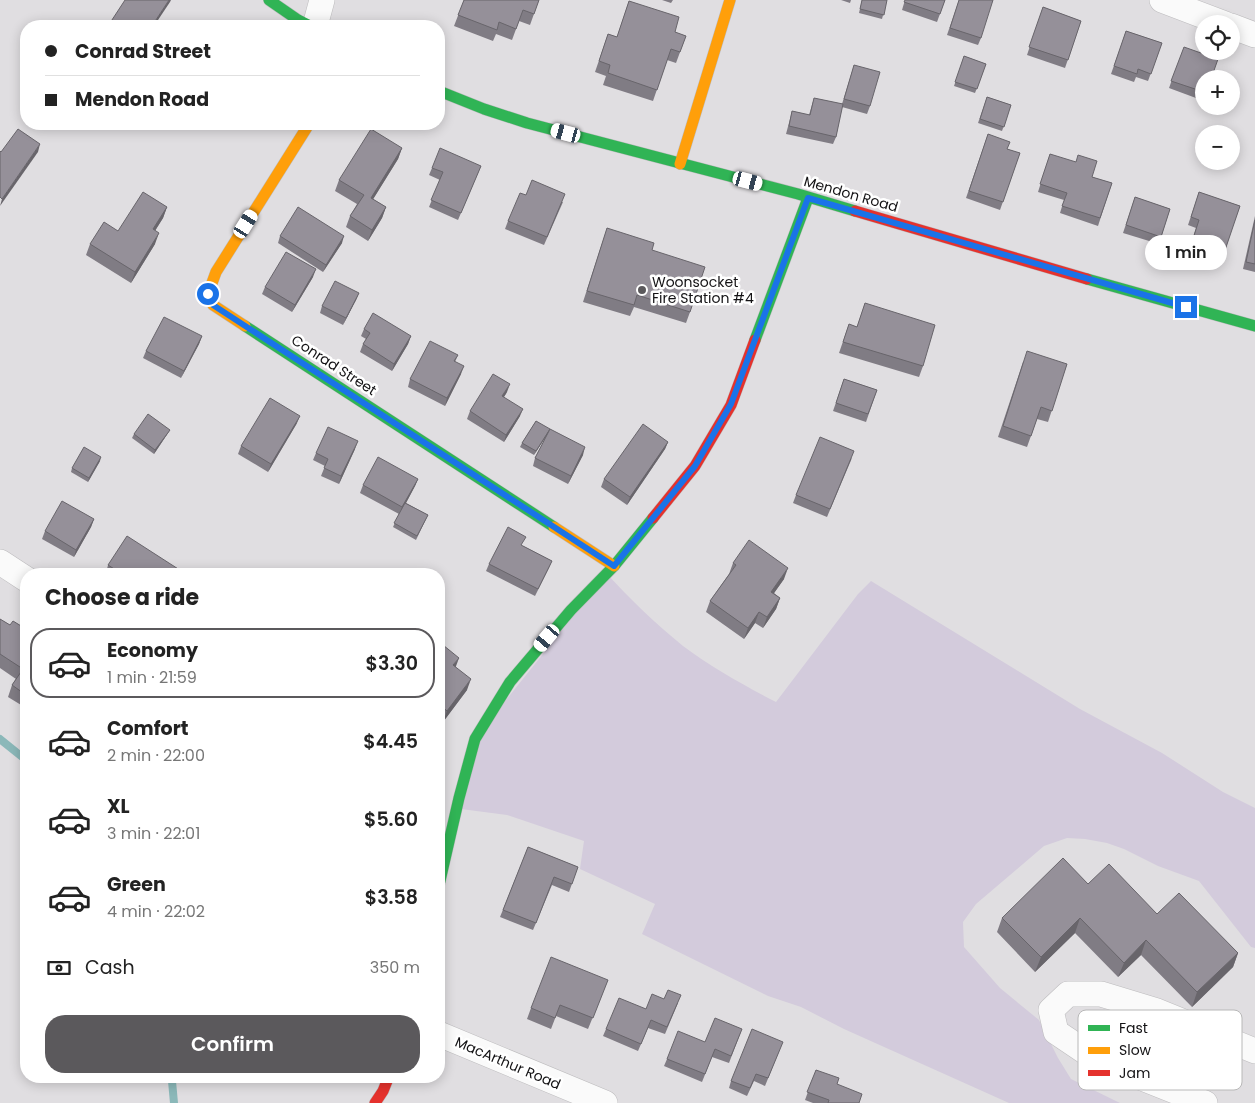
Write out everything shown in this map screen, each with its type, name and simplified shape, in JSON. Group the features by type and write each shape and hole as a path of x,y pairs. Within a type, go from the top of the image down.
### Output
{"street":[{"path":"269,0 298,20"},
{"path":"317,20 322,0"},
{"path":"680,164 730,0"},
{"path":"1162,0 1201,15"},
{"path":"1240,29 1255,35"},
{"name":"Mendon Road","path":"445,94 527,123 808,198 1134,293 1255,326"},
{"name":"Conrad Street","path":"305,130 216,272 208,294 213,305 614,566"},
{"path":"445,846 475,739 510,682 572,610 614,566 695,466 731,404 808,198"},
{"path":"0,562 20,575"},
{"path":"1078,1047 1056,1032 1051,1010 1068,994 1101,994 1157,1010"},
{"name":"MacArthur Road","path":"445,1036 605,1103"},
{"path":"1242,1046 1255,1051"},
{"path":"375,1103 386,1083"},
{"path":"1172,1090 1205,1103"}],"shaded area":[{"path":"607,574 683,646 728,676 776,702 858,594 871,581 1080,709 1162,753 1223,792 1255,808 1255,948 1251,947 1199,881 1158,866 1124,849 1107,843 1067,838 1044,846 976,904 963,922 964,947 1000,988 1039,1020 1071,1079 1078,1082 1078,1090 1093,1090 1120,1103 1009,1103 844,1029 801,1007 768,996 642,934 655,904 580,869 584,841 507,815 461,809 482,730"}],"building":[{"path":"125,0 169,0 156,20 112,20"},
{"path":"464,0 539,0 534,14 523,10 516,29 499,22 497,30 458,15"},
{"path":"862,0 887,0 884,15 860,9"},
{"path":"905,0 945,0 940,14 904,2"},
{"path":"959,0 993,0 981,38 950,28"},
{"path":"629,1 679,17 675,32 686,36 680,52 671,49 657,90 608,73 610,65 599,61 608,34 617,37"},
{"path":"1043,7 1081,21 1068,60 1029,47"},
{"path":"1126,31 1162,43 1151,74 1138,69 1137,74 1114,66"},
{"path":"1184,47 1195,51 1195,60 1218,60 1214,70 1195,70 1195,89 1171,81"},
{"path":"964,56 986,64 977,89 955,82"},
{"path":"854,65 880,72 870,106 844,99"},
{"path":"987,97 1011,105 1004,127 980,119"},
{"path":"814,98 843,104 836,137 789,126 792,111 810,115"},
{"path":"18,129 40,144 2,199 0,197 0,151"},
{"path":"370,130 402,148 371,198 386,207 372,230 350,216 364,195 339,180"},
{"path":"988,134 1010,142 1007,149 1020,153 1003,202 969,191"},
{"path":"440,148 481,166 461,213 431,200 443,172 432,168"},
{"path":"1050,154 1076,162 1078,155 1097,161 1092,177 1112,183 1100,218 1062,206 1067,193 1040,184"},
{"path":"532,180 565,194 547,237 508,221 520,193 526,195"},
{"path":"143,192 167,207 153,229 159,233 135,272 90,244 104,222 118,231"},
{"path":"1199,192 1240,206 1222,259 1190,248 1199,220 1191,217"},
{"path":"1135,197 1170,209 1161,237 1126,225"},
{"path":"298,207 344,236 326,265 280,236"},
{"path":"1255,220 1255,264 1246,262"},
{"name":"Woonsocket Fire Station #4","path":"607,228 654,243 652,250 705,267 690,312 637,295 634,305 587,291"},
{"path":"286,252 316,269 295,305 265,287"},
{"path":"335,281 359,293 346,318 322,306"},
{"path":"865,303 935,325 923,366 843,342 849,324 857,327"},
{"path":"373,313 411,336 394,364 363,344 370,333 364,329"},
{"path":"164,317 202,336 184,371 146,351"},
{"path":"430,341 458,355 454,361 464,366 447,398 410,379"},
{"path":"1027,351 1067,364 1052,411 1041,407 1031,436 1003,426"},
{"path":"493,374 510,384 502,396 523,409 506,435 470,411"},
{"path":"844,379 877,390 868,414 836,403"},
{"path":"270,398 300,416 271,464 241,446"},
{"path":"148,414 170,430 155,450 134,434"},
{"path":"536,421 550,429 536,451 522,443"},
{"path":"643,424 668,442 630,497 604,479"},
{"path":"328,427 358,441 341,476 324,468 328,459 316,453"},
{"path":"550,429 585,447 571,476 535,458"},
{"path":"820,437 854,451 830,509 796,495"},
{"path":"84,447 101,457 89,478 72,468"},
{"path":"378,457 418,479 402,507 363,485"},
{"path":"62,501 94,519 76,550 45,531"},
{"path":"405,503 428,515 417,536 394,523"},
{"path":"508,527 526,537 521,545 552,561 538,589 489,564"},
{"path":"127,536 177,568 113,568 108,565"},
{"path":"749,540 788,568 771,592 780,598 767,617 759,612 748,628 710,601 736,565 733,563"},
{"path":"0,619 10,625 13,621 20,625 20,667 0,654"},
{"path":"445,647 459,658 453,665 471,679 447,711 445,709"},
{"path":"20,673 20,691 12,685"},
{"path":"528,847 578,867 572,884 554,877 536,923 503,910"},
{"path":"1063,858 1088,884 1109,864 1157,914 1179,893 1238,953 1197,992 1146,940 1124,963 1080,918 1041,957 1002,918"},
{"path":"551,957 608,980 593,1018 560,1005 555,1018 531,1008"},
{"path":"668,990 681,995 667,1027 651,1020 641,1044 606,1029 619,998 646,1009 652,994 664,999"},
{"path":"715,1018 742,1029 731,1056 715,1049 705,1074 667,1059 678,1031 705,1042"},
{"path":"752,1029 783,1042 768,1078 756,1074 750,1088 731,1081"},
{"path":"816,1070 839,1078 837,1084 862,1094 859,1103 828,1103 829,1100 807,1092"}],"waterway":[{"path":"0,739 20,755"},
{"path":"172,1083 174,1103"}],"traffic: fast":[{"path":"269,0 298,20"},
{"path":"445,93 527,123 798,194 855,211"},
{"path":"755,340 808,198"},
{"path":"1087,279 1255,326"},
{"path":"245,326 554,527"},
{"path":"445,859 475,739 510,682 571,610 614,566 653,518"}],"traffic: slow":[{"path":"680,164 730,0"},
{"path":"245,326 213,305 208,294 216,272 305,130"},
{"path":"554,527 614,566"}],"traffic: jam":[{"path":"855,211 1087,279"},
{"path":"653,518 695,466 731,405 755,340"},
{"path":"375,1103 386,1083"}],"place":[{"name":"Woonsocket Fire Station #4","path":"642,290"}],"route":[{"path":"208,294 213,305 614,566 695,466 731,404 808,198 1186,307"}]}
